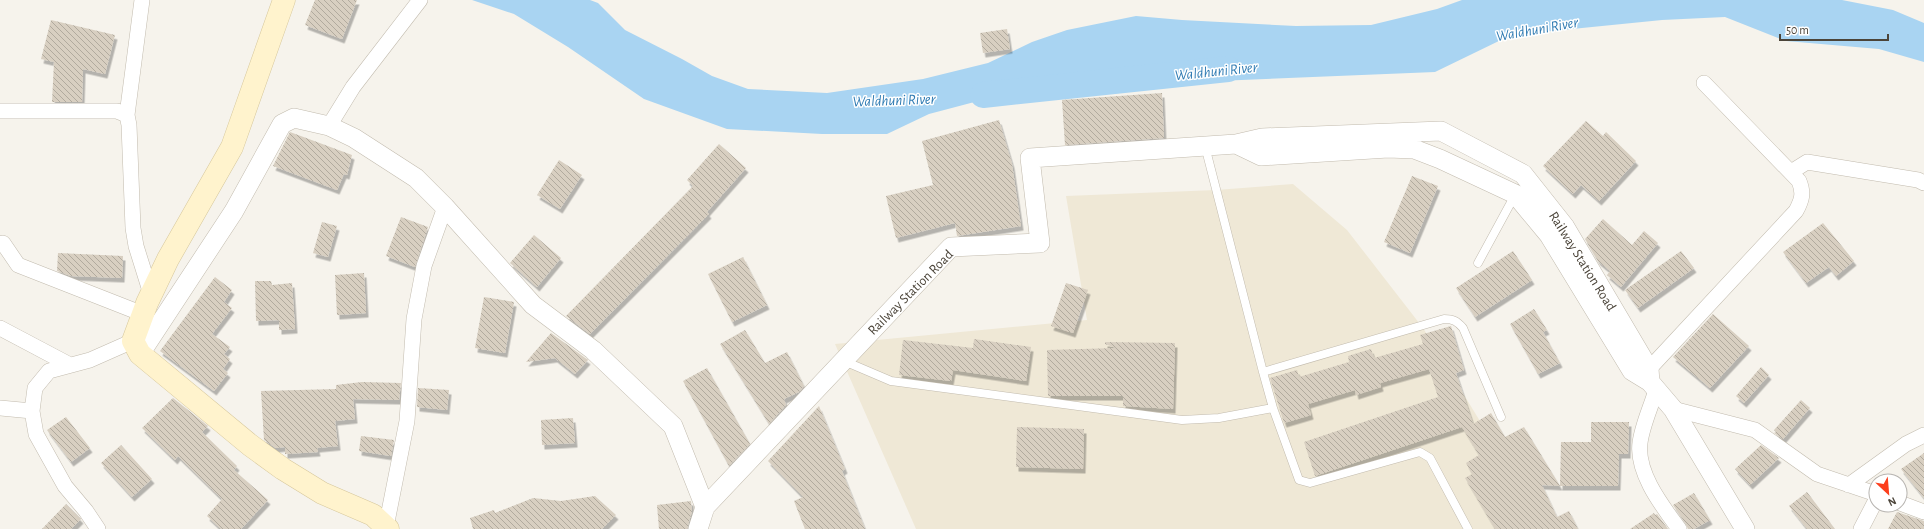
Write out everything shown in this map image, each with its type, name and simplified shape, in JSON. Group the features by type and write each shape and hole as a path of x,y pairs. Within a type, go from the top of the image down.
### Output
{"main road":[{"path":"284,0 232,147 168,259 147,304 137,348 250,445 283,469 322,492 373,515 387,528"}],"street":[{"path":"1,243 18,265 147,304 133,228 129,125 127,115 142,0"},
{"path":"329,126 352,87 420,0"},
{"path":"1679,529 1653,492 1640,456 1640,444 1648,379 1796,211 1801,200 1803,190 1799,181 1791,172 1704,83"},
{"path":"0,111 117,111 127,115"},
{"path":"98,529 86,511 64,486 36,434 32,411 35,388 49,371 137,348 234,211 282,124 294,118 329,126 354,138 416,178 445,207 533,305 593,350 673,426 705,507"},
{"name":"Railway Station Road","path":"698,529 705,507 951,247 1040,243 1030,158 1236,144 1262,138 1441,131 1520,185 1632,371 1648,379 1673,409 1745,529"},
{"name":"Railway Station Road","path":"1236,144 1261,156 1388,148 1414,150 1520,185"},
{"path":"1791,172 1807,162 1918,180 1924,183"},
{"path":"387,528 407,421 414,319 424,266 445,207"},
{"path":"0,328 70,365"},
{"path":"0,408 32,411"},
{"path":"1673,409 1755,430 1817,474 1868,491"},
{"path":"1849,485 1906,444 1924,435"},
{"path":"1908,506 1924,512"},
{"path":"1860,529 1869,513"}],"lane":[{"path":"1205,146 1273,408 1299,480 1310,483 1420,452 1430,458 1468,529"},
{"path":"1478,263 1520,185"},
{"path":"1263,372 1444,319 1452,319 1458,322 1463,328 1501,417"},
{"path":"843,361 891,381 1182,420 1219,418 1273,408"}],"shaded area":[{"path":"1293,184 1347,230 1423,328 1546,529 916,529 835,344 1087,320 1066,196 1216,190"}],"water":[{"path":"472,0 590,0 598,3 625,30 712,76 748,89 827,93 923,79 988,63 1032,42 1067,30 1136,16 1296,26 1371,25 1437,9 1462,0 1842,0 1893,10 1924,23 1924,62 1879,49 1786,41 1725,17 1662,20 1532,33 1503,39 1435,72 1217,81 1191,72 1162,70 1129,73 1085,73 929,114 887,134 822,134 727,129 644,99 568,47 514,14"}],"building":[{"path":"315,0 357,0 342,39 305,25"},
{"path":"51,20 115,35 105,74 83,69 82,102 52,102 54,62 41,59"},
{"path":"1007,29 1010,49 983,53 980,33"},
{"path":"1162,93 1164,138 1065,145 1062,100"},
{"path":"999,120 1012,164 1021,226 957,236 955,223 896,238 886,196 933,185 922,141"},
{"path":"1586,121 1603,136 1606,132 1636,161 1599,201 1581,185 1573,194 1543,166"},
{"path":"290,132 352,155 347,175 344,174 337,190 273,166"},
{"path":"719,144 746,168 707,212 709,214 590,334 566,316 693,186 687,180"},
{"path":"559,160 582,175 560,209 537,195"},
{"path":"1412,176 1438,186 1410,253 1384,242"},
{"path":"401,217 428,227 415,267 386,256"},
{"path":"1603,219 1632,245 1644,231 1658,243 1621,287 1607,275 1610,271 1598,261 1585,239"},
{"path":"322,222 337,226 328,257 313,253"},
{"path":"1823,223 1854,261 1836,276 1829,267 1806,283 1783,252"},
{"path":"534,235 561,258 537,287 510,263"},
{"path":"1513,251 1532,280 1475,317 1456,288"},
{"path":"1681,251 1694,268 1638,308 1625,290"},
{"path":"58,253 123,256 122,278 71,276 57,271"},
{"path":"743,257 767,305 732,322 708,274"},
{"path":"364,273 366,313 337,315 335,275"},
{"path":"215,277 232,290 224,302 232,308 212,334 230,347 224,354 230,359 223,369 228,373 214,391 160,351"},
{"path":"255,281 271,281 272,285 292,283 295,329 279,330 279,320 256,321"},
{"path":"1066,283 1088,290 1073,333 1051,326"},
{"path":"484,297 514,302 505,353 475,348"},
{"path":"1534,309 1547,330 1543,332 1560,363 1538,374 1510,324"},
{"path":"1713,314 1749,346 1710,388 1673,357"},
{"path":"1451,326 1464,370 1456,373 1473,424 1491,413 1505,437 1524,427 1560,486 1542,485 1557,517 1569,511 1578,529 1495,529 1465,478 1472,474 1466,463 1479,455 1462,427 1315,476 1304,442 1438,397 1429,369 1380,383 1381,387 1356,395 1355,390 1308,404 1311,415 1284,423 1270,378 1297,370 1299,377 1349,362 1348,356 1371,349 1374,358 1423,344 1420,335"},
{"path":"745,330 765,363 787,352 804,386 799,392 784,399 786,405 769,424 720,344"},
{"path":"551,333 588,360 575,374 555,358 526,362"},
{"path":"974,339 1031,347 1026,381 953,370 951,381 899,375 903,340 973,348"},
{"path":"1105,342 1175,343 1173,409 1123,406 1123,396 1048,396 1047,350 1116,348 1105,344"},
{"path":"1761,367 1769,375 1744,403 1736,396"},
{"path":"707,368 750,444 729,466 683,381"},
{"path":"362,382 401,383 399,400 353,399 355,419 335,421 338,446 317,448 318,452 285,454 285,447 276,448 264,440 261,391 336,389 336,385"},
{"path":"418,388 449,390 447,410 417,407"},
{"path":"173,398 208,426 202,432 237,466 234,470 268,500 241,529 221,529 207,516 222,499 178,456 175,460 142,428"},
{"path":"1801,400 1810,408 1783,439 1774,433 1776,432 1774,430"},
{"path":"819,406 845,469 842,471 865,529 805,529 794,501 803,497 768,461"},
{"path":"66,417 90,448 71,462 47,430"},
{"path":"573,418 575,443 542,445 541,420"},
{"path":"1591,422 1629,422 1628,454 1619,454 1618,486 1560,486 1561,442 1591,442"},
{"path":"1017,427 1084,429 1083,469 1016,467"},
{"path":"361,436 394,440 391,456 359,451"},
{"path":"121,445 152,479 132,497 101,463"},
{"path":"1761,445 1779,458 1750,485 1735,469"},
{"path":"1924,453 1924,498 1908,478 1908,473 1904,473 1901,469"},
{"path":"1807,492 1835,529 1807,529 1789,506"},
{"path":"1694,493 1710,520 1694,529 1688,529 1673,505"},
{"path":"595,496 616,515 602,529 473,529 470,518 494,510 495,513 533,498 561,501"},
{"path":"691,501 692,511 687,529 659,529 657,505"},
{"path":"66,504 81,519 71,529 42,529"},
{"path":"1654,513 1655,515 1657,514 1668,529 1630,529"},
{"path":"1896,513 1924,521 1924,529 1888,529"}],"waterway":[{"name":"Waldhuni River","path":"983,95 1228,69"}]}
